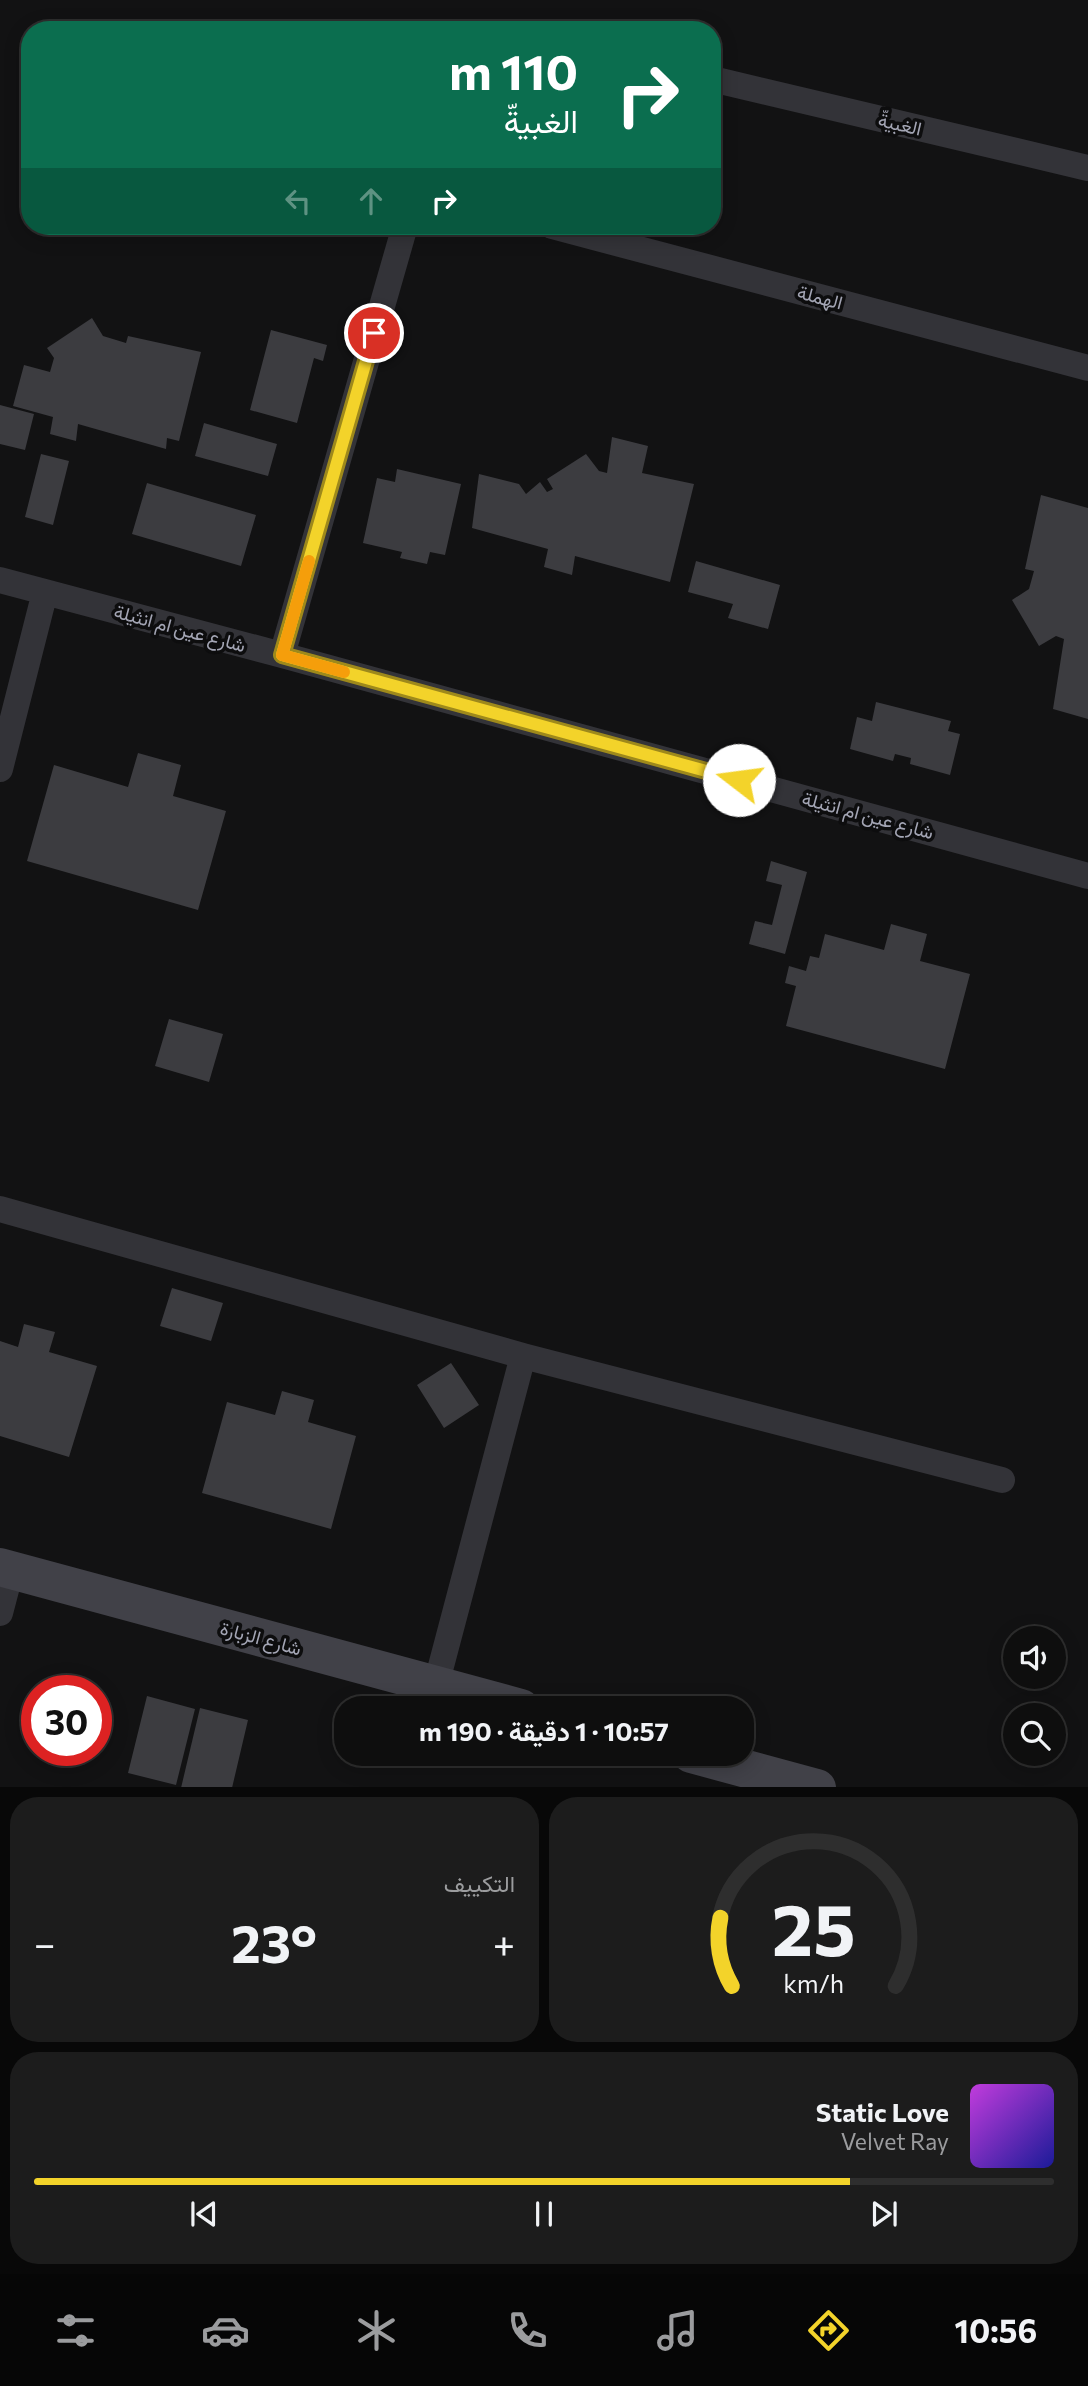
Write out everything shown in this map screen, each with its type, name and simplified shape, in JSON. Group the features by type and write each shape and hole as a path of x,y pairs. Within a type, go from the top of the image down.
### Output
{"street":[{"name":"الغبيةّ","path":"721,81 1088,168"},
{"path":"282,655 402,235"},
{"name":"الهملة","path":"586,235 1088,368"},
{"name":"شارع عين ام انثيلة","path":"0,580 1088,876"},
{"path":"0,769 45,592"},
{"path":"0,1209 523,1356 1002,1480"},
{"path":"436,1685 523,1356"},
{"path":"0,1613 6,1569"},
{"name":"شارع الزبارة","path":"6,1569 477,1696"},
{"path":"737,1766 817,1787"}],"building":[{"path":"92,318 103,336 126,343 128,336 201,352 179,441 167,438 166,449 78,424 76,441 50,434 53,417 13,406 24,365 50,372 54,358 47,348"},
{"path":"271,330 327,345 323,361 314,358 297,423 250,410"},
{"path":"0,405 34,414 25,450 0,444"},
{"path":"204,423 277,444 268,476 195,456"},
{"path":"612,437 648,446 642,473 694,484 670,582 575,556 572,575 544,567 548,549 472,528 479,474 519,484 526,494 540,482 547,492 553,489 547,479 586,454 599,471 607,473"},
{"path":"41,454 69,461 53,525 25,517"},
{"path":"397,469 461,484 445,555 430,552 427,564 400,558 402,552 363,543 377,478 395,482"},
{"path":"147,483 256,515 241,566 132,534"},
{"path":"1041,495 1088,508 1088,719 1053,709 1064,639 1056,636 1039,646 1012,600 1029,589 1034,571 1025,569"},
{"path":"696,561 780,585 768,629 728,618 733,604 688,592"},
{"path":"876,702 951,721 948,731 960,734 950,775 910,764 911,758 895,754 893,761 850,749 857,717 872,721"},
{"path":"138,753 181,765 173,796 226,811 198,910 27,861 54,765 128,787"},
{"path":"771,861 807,872 785,954 749,944 755,921 772,925 782,885 766,881"},
{"path":"891,924 927,934 920,961 970,974 945,1069 786,1026 796,986 785,983 789,966 806,971 810,956 819,958 825,934 884,950"},
{"path":"169,1019 223,1034 209,1082 155,1066"},
{"path":"172,1288 223,1303 211,1341 160,1326"},
{"path":"24,1324 55,1332 49,1352 97,1366 69,1457 0,1436 0,1341 18,1347"},
{"path":"451,1363 479,1405 444,1428 417,1385"},
{"path":"282,1391 314,1400 308,1422 356,1436 331,1529 202,1493 227,1402 275,1415"},
{"path":"147,1696 195,1709 176,1785 128,1773"},
{"path":"200,1708 248,1720 232,1787 181,1787"}],"slow traffic":[{"path":"309,561 282,655 344,672"}],"route":[{"path":"374,333 282,655 739,780"}]}
